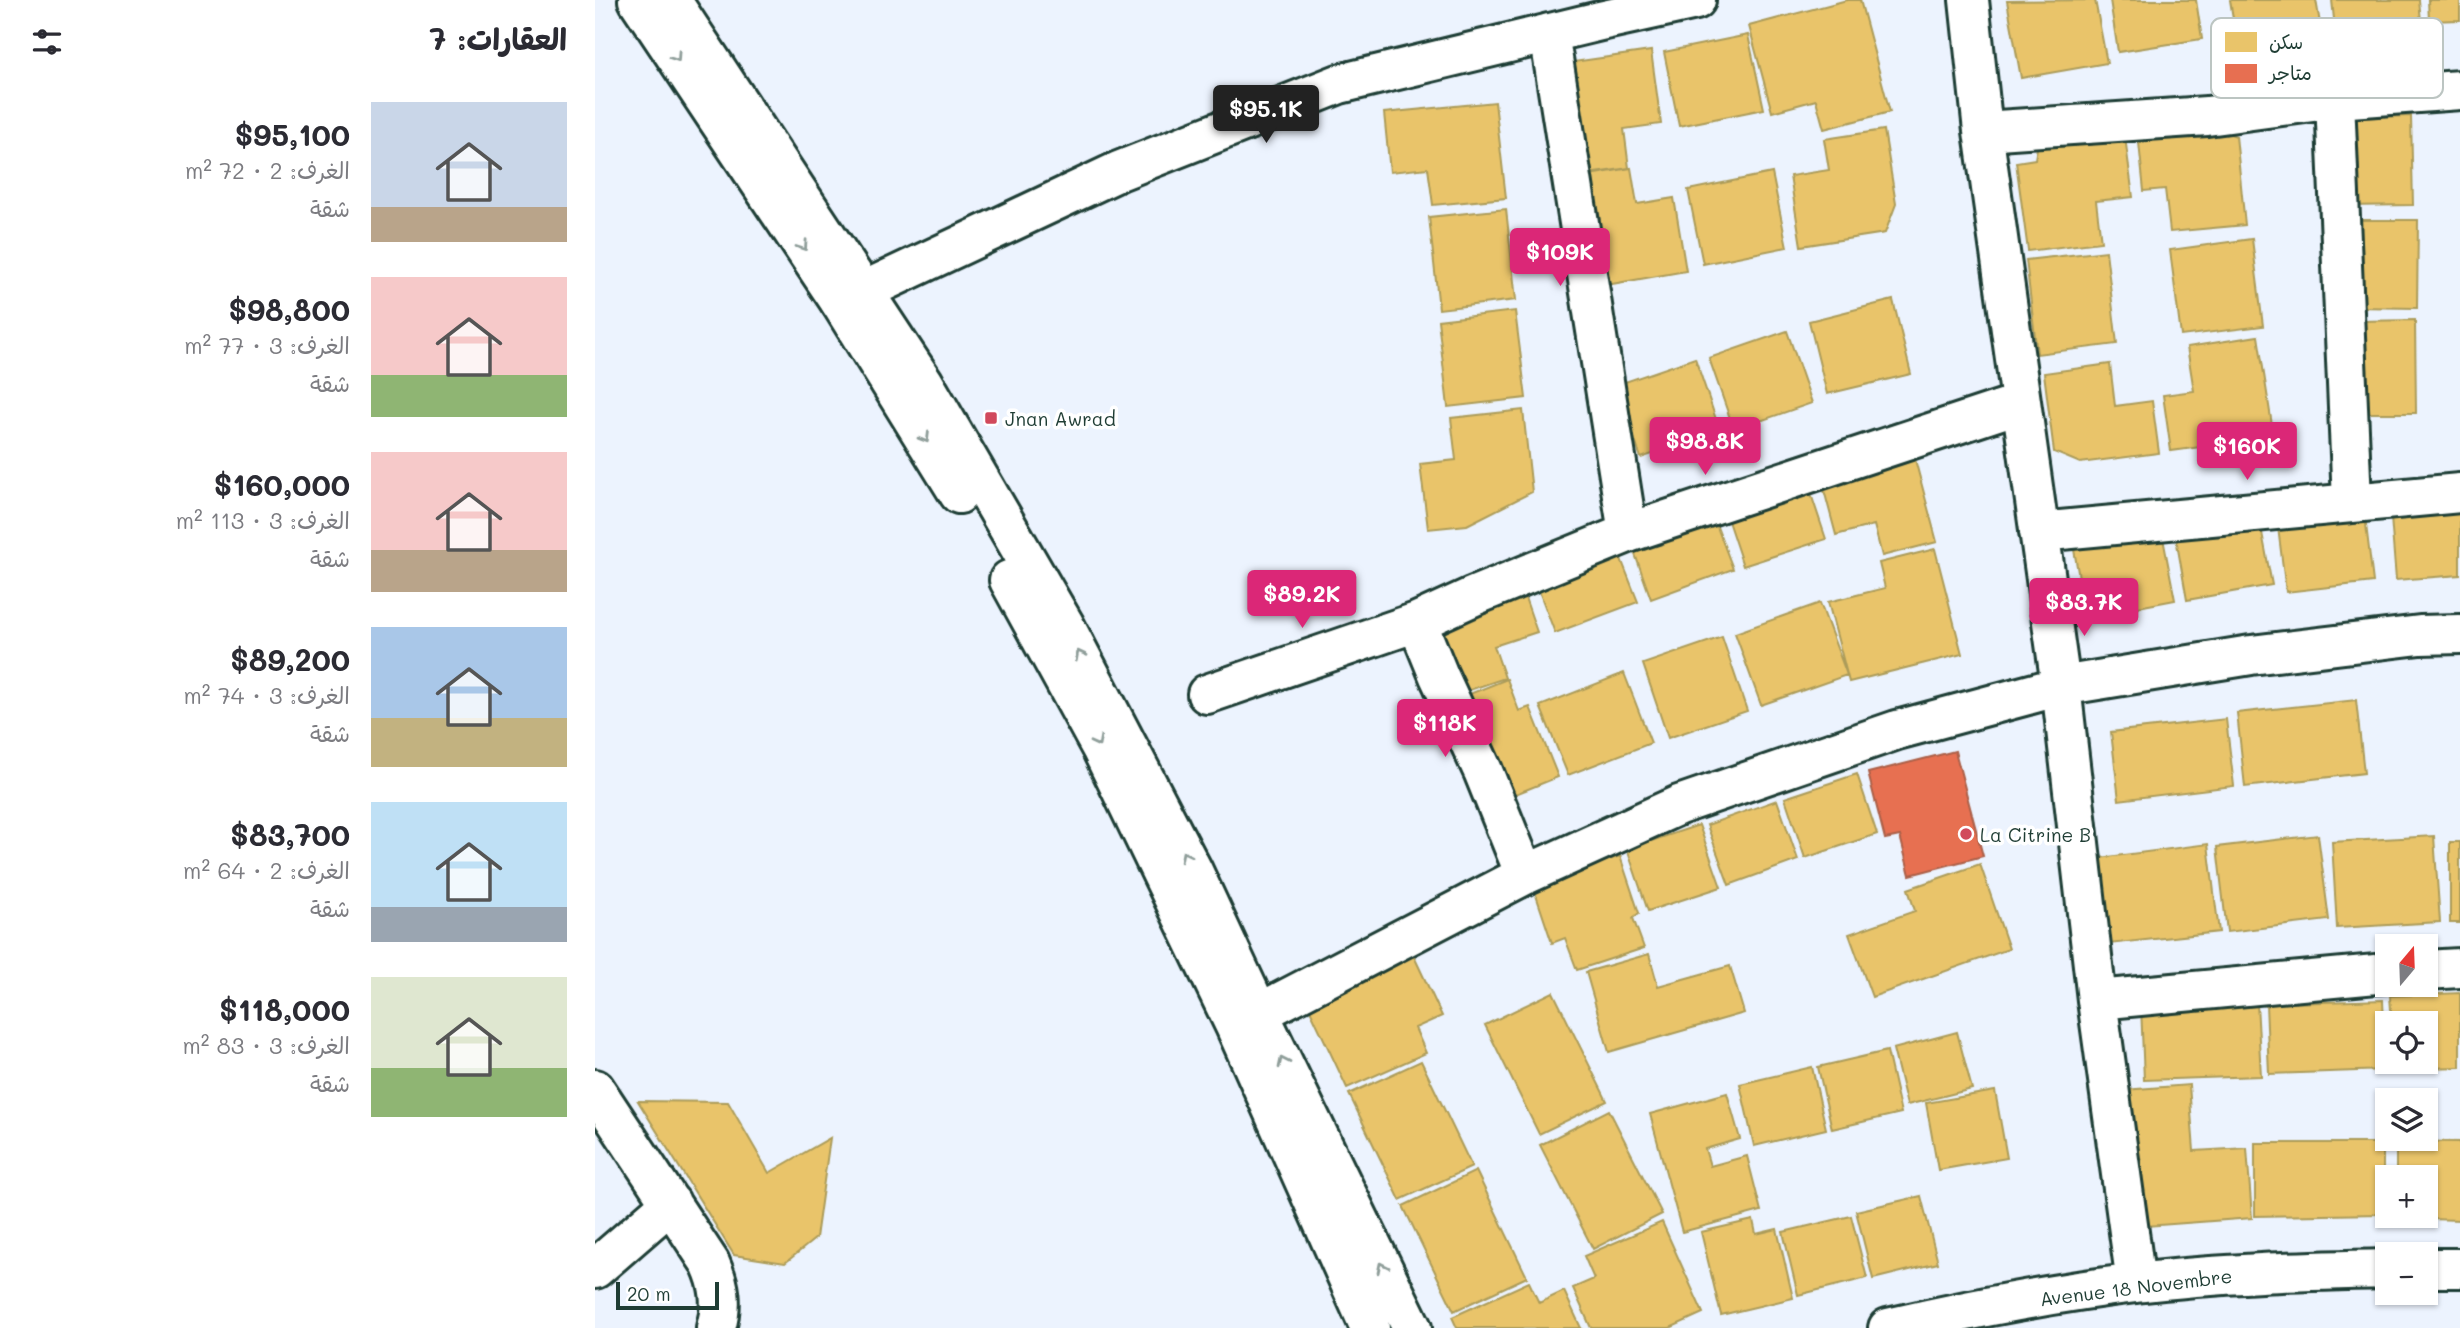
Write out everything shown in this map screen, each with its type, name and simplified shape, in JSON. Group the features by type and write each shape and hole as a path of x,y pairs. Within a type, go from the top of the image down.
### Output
{"street":[{"path":"638,0 852,296 924,383 1064,624 1193,871 1412,1328"},
{"path":"671,0 852,296 1101,748 1235,1026 1370,1328"},
{"path":"852,296 1119,171 1339,84 1549,33 1599,10 1696,0"},
{"path":"1969,0 1983,131 2061,686 2097,1000 2136,1283"},
{"path":"1549,33 1629,533"},
{"path":"1983,131 2207,116 2349,98"},
{"path":"2335,99 2352,502"},
{"path":"1207,694 1417,622 1473,596 1629,533 2021,403"},
{"path":"2039,532 2460,493"},
{"path":"1417,622 1483,771 1525,875"},
{"path":"1259,1013 1525,875 1679,805 1897,730 2061,686 2251,654 2420,635 2460,634"},
{"path":"2438,969 2460,968"},
{"path":"2097,1000 2375,974"},
{"path":"595,1089 710,1263 721,1296 716,1328"},
{"path":"595,1269 671,1203"},
{"path":"2438,1268 2460,1268"},
{"name":"Avenue 18 Novembre","path":"1888,1328 2025,1300 2136,1283 2294,1271 2375,1269"}],"building: سكن":[{"path":"1847,0 1860,0 1890,112 1824,129 1816,100 1772,112 1749,26"},
{"path":"2095,0 2107,63 2021,78 2007,1"},
{"path":"2110,0 2196,0 2202,39 2118,52"},
{"path":"2230,0 2316,0 2319,18 2233,18"},
{"path":"2332,0 2419,0 2421,18 2334,18"},
{"path":"2428,0 2460,0 2460,20 2429,18"},
{"path":"1748,35 1764,109 1679,126 1664,52"},
{"path":"1651,51 1661,124 1624,129 1629,168 1574,176 1559,64"},
{"path":"1495,102 1506,198 1433,205 1428,168 1390,172 1384,113"},
{"path":"2411,116 2413,205 2345,206 2343,118"},
{"path":"2208,126 2236,136 2245,225 2170,232 2165,189 2144,191 2138,133"},
{"path":"1884,130 1896,204 1885,233 1801,246 1790,176 1829,170 1824,139"},
{"path":"2125,137 2133,197 2096,201 2101,242 2028,251 2016,162 2035,159 2037,148"},
{"path":"1631,168 1637,204 1674,198 1686,271 1606,285 1577,177"},
{"path":"1772,173 1787,247 1703,264 1688,190"},
{"path":"1506,209 1516,300 1439,309 1429,217"},
{"path":"2353,220 2418,220 2417,308 2352,307"},
{"path":"2252,239 2263,326 2181,336 2170,250"},
{"path":"2106,251 2117,344 2037,354 2026,260"},
{"path":"1893,300 1911,374 1827,394 1809,321"},
{"path":"1515,311 1526,398 1448,407 1438,320"},
{"path":"2415,320 2416,413 2358,413 2357,321"},
{"path":"1787,331 1812,403 1734,430 1709,358"},
{"path":"2258,336 2272,425 2251,440 2171,451 2163,395 2194,391 2187,347"},
{"path":"1695,358 1720,431 1641,458 1616,385"},
{"path":"2110,364 2115,406 2152,401 2159,453 2080,463 2054,452 2044,373"},
{"path":"1523,410 1532,492 1467,525 1428,529 1420,464 1456,460 1451,418"},
{"path":"1913,452 1937,542 1882,556 1874,525 1836,535 1820,475"},
{"path":"1806,479 1826,539 1743,566 1723,506"},
{"path":"2460,500 2460,575 2396,580 2390,505"},
{"path":"2364,508 2373,582 2286,592 2277,519"},
{"path":"1711,511 1733,569 1651,599 1630,540"},
{"path":"2259,517 2272,585 2187,600 2175,532"},
{"path":"2161,528 2175,600 2086,617 2073,544"},
{"path":"1616,546 1638,602 1555,633 1534,578"},
{"path":"1935,549 1962,654 1849,682 1828,602 1885,588 1879,563"},
{"path":"1521,586 1537,632 1494,646 1505,678 1452,696 1425,618"},
{"path":"1820,603 1847,675 1761,705 1735,633"},
{"path":"1722,637 1747,711 1668,738 1643,664"},
{"path":"1624,673 1651,743 1568,775 1540,706"},
{"path":"1507,679 1519,711 1530,707 1558,777 1498,801 1457,699"},
{"path":"2356,700 2364,773 2245,787 2237,713"},
{"path":"2226,719 2234,786 2119,800 2111,732"},
{"path":"1857,774 1877,834 1805,858 1785,798"},
{"path":"1777,800 1798,860 1729,885 1707,825"},
{"path":"1699,825 1721,887 1648,911 1627,849"},
{"path":"2318,835 2329,920 2227,932 2217,847"},
{"path":"2434,836 2440,922 2337,928 2332,842"},
{"path":"2450,842 2460,842 2460,923 2450,923"},
{"path":"2208,844 2219,932 2109,944 2099,858"},
{"path":"1620,856 1639,913 1633,918 1644,948 1577,970 1565,938 1552,943 1533,886"},
{"path":"1980,864 2009,949 1872,997 1849,934 1915,911 1908,889"},
{"path":"1411,950 1442,1016 1415,1028 1426,1053 1347,1088 1305,999"},
{"path":"1649,954 1658,986 1730,966 1744,1013 1609,1052 1586,972"},
{"path":"1553,992 1607,1101 1539,1134 1485,1025"},
{"path":"2460,993 2460,1067 2438,1068 2438,1011 2391,1011 2390,998 2438,998 2438,994"},
{"path":"2383,1000 2383,1011 2375,1011 2375,1070 2269,1074 2266,1004"},
{"path":"2257,1003 2261,1076 2144,1080 2141,1006"},
{"path":"1957,1032 1972,1089 1907,1105 1893,1049"},
{"path":"1887,1051 1901,1113 1832,1129 1818,1067"},
{"path":"1421,1061 1472,1167 1400,1200 1349,1094"},
{"path":"1812,1067 1826,1129 1754,1146 1740,1084"},
{"path":"2189,1085 2194,1151 2247,1148 2252,1218 2133,1227 2124,1090"},
{"path":"1995,1091 2007,1158 1938,1170 1926,1103"},
{"path":"1727,1093 1740,1139 1705,1149 1710,1166 1747,1156 1761,1211 1682,1232 1650,1114"},
{"path":"638,1101 728,1102 769,1173 830,1138 816,1238 785,1263 734,1255"},
{"path":"1609,1110 1662,1214 1593,1249 1540,1145"},
{"path":"2438,1142 2460,1142 2460,1220 2438,1219 2438,1165 2396,1165 2396,1151 2438,1151"},
{"path":"2255,1143 2375,1143 2375,1151 2383,1151 2383,1165 2375,1165 2375,1214 2255,1216"},
{"path":"1476,1171 1527,1277 1454,1311 1403,1206"},
{"path":"1921,1196 1938,1263 1873,1279 1856,1211"},
{"path":"1851,1216 1867,1278 1798,1295 1783,1232"},
{"path":"1753,1220 1756,1234 1777,1229 1793,1298 1721,1315 1701,1232"},
{"path":"1662,1222 1703,1313 1670,1328 1591,1328 1573,1288 1594,1279 1584,1256"},
{"path":"1529,1282 1539,1303 1564,1291 1581,1328 1457,1328 1452,1317"}],"building: متاجر":[{"path":"1955,751 1983,856 1910,875 1900,836 1885,839 1868,773"}],"place":[{"name":"Jnan Awrad","path":"991,418"},
{"name":"La Citrine B","path":"1966,834"}]}
